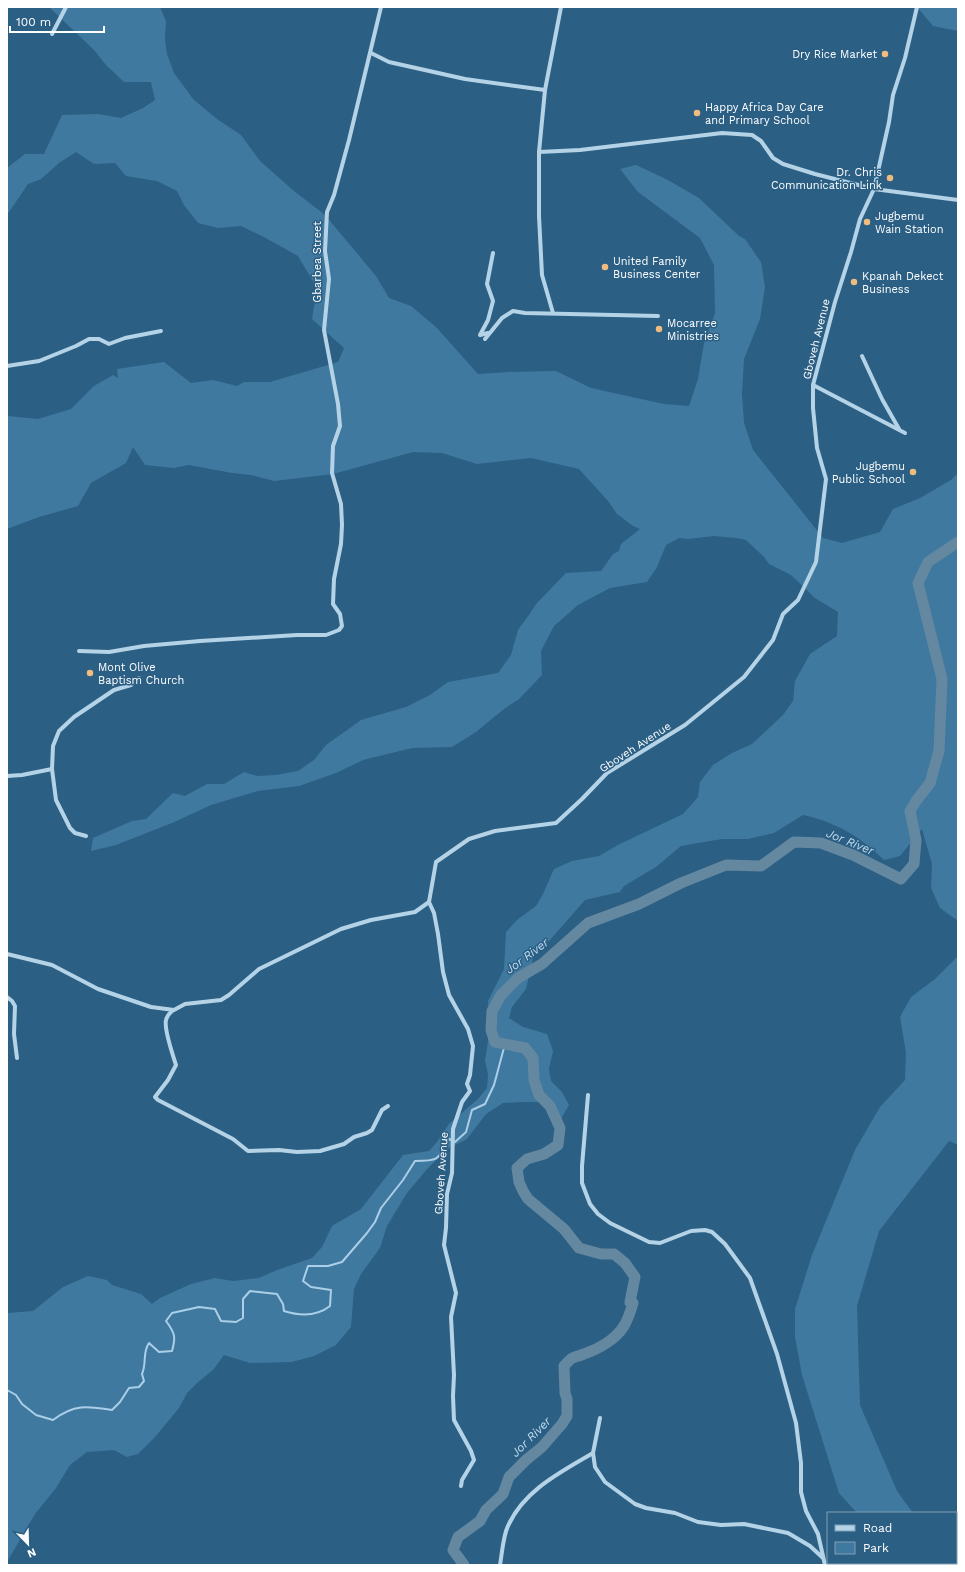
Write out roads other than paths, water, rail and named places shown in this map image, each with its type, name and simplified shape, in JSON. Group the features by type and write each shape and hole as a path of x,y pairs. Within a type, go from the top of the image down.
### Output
{"street":[{"path":"52,34 66,7"},
{"name":"Gbarbea Street","path":"79,651 109,652 151,646 297,635 319,636 340,630 342,626 340,614 333,604 334,579 341,544 341,504 332,473 333,446 340,426 338,404 324,330 329,279 325,252 327,212 334,195 371,53 381,7"},
{"path":"553,314 542,275 539,216 539,152 546,90 561,7"},
{"name":"Gboveh Avenue","path":"460,1486 474,1460 472,1450 454,1420 454,1375 451,1317 456,1293 444,1245 447,1194 452,1173 453,1129 462,1102 470,1092 467,1084 470,1075 472,1046 468,1029 449,995 443,972 434,913 429,902 436,862 468,839 495,831 556,823 608,773 685,725 744,677 773,640 783,614 798,600 816,562 826,479 816,448 813,386 835,302 860,219 874,189 888,128 893,95 905,58 917,7"},
{"path":"371,53 388,62 465,79 546,90"},
{"path":"539,152 580,150 722,133 742,133 752,135 761,141 773,158 783,164 814,174 874,189 958,200"},
{"path":"488,333 480,335 488,320 493,302 487,284 493,252"},
{"path":"485,339 488,333 502,318 513,311 553,314 658,316"},
{"path":"7,366 39,361 89,339 99,339 110,344 125,338 161,331"},
{"path":"862,356 882,399 899,429"},
{"path":"813,386 905,432"},
{"path":"86,836 75,833 70,828 56,800 52,769 53,746 59,731 74,717 114,690 131,686 139,678"},
{"path":"7,776 22,775 52,769"},
{"path":"388,1106 382,1110 372,1130 354,1137 344,1144 320,1151 248,1151 233,1139 158,1100 155,1097 168,1080 176,1065 166,1030 165,1021 168,1014 185,1004 221,1000 229,995 258,969 341,929 371,920 415,912 429,902"},
{"path":"7,954 52,965 98,989 151,1007 174,1010"},
{"path":"7,997 15,1006 14,1034 17,1058"},
{"path":"588,1095 582,1166 582,1184 590,1204 598,1214 610,1223 649,1242 660,1243 691,1231 705,1230 712,1232 725,1244 750,1278 777,1354 796,1422 801,1463 801,1492 806,1511 818,1534 822,1558 825,1565"},
{"path":"600,1418 593,1453 596,1467 605,1482 635,1504 646,1508 675,1513 698,1522 721,1525 744,1524 788,1533 810,1546 822,1558"},
{"path":"500,1565 507,1526 528,1497 554,1476 593,1453"}],"waterway":[{"name":"Jor River","path":"464,1565 453,1550 458,1537 480,1521 486,1510 503,1494 509,1477 542,1447 562,1424 567,1416 564,1366 573,1358 590,1352 607,1343 621,1331 633,1303 630,1302 635,1277 625,1263 614,1254 601,1254 579,1248 564,1229 528,1199 523,1191 519,1182 517,1168 527,1159 544,1154 558,1145 560,1128 550,1106 539,1095 534,1080 533,1058 525,1048 495,1042 491,1030 492,1011 501,995 518,978 542,964 588,923 639,904 681,883 726,865 761,866 794,842 821,843 853,855 901,879 914,864 916,840 910,811 930,783 939,751 942,679 918,583 928,562 958,542"},
{"path":"7,1390 16,1395 22,1404 36,1415 53,1420 74,1409 88,1407 112,1410 120,1402 129,1388 139,1387 144,1381 142,1374 149,1343 159,1352 172,1351 174,1335 166,1321 172,1313 199,1307 215,1309 221,1321 236,1322 243,1318 243,1299 250,1291 277,1294 283,1304 284,1311 302,1315 314,1314 325,1310 330,1306 331,1290 311,1287 303,1281 308,1266 328,1266 342,1262 375,1222 381,1208 403,1180 415,1161 429,1161 437,1158 449,1139 455,1142 466,1132 472,1110 485,1104 494,1085 505,1044 495,1042"}],"place":[{"name":"Dry Rice Market","path":"885,54"},
{"name":"Happy Africa Day Care and Primary School","path":"697,113"},
{"name":"Dr. Chris Communication Link","path":"890,178"},
{"name":"Jugbemu Wain Station","path":"867,222"},
{"name":"United Family Business Center","path":"605,267"},
{"name":"Kpanah Dekect Business","path":"854,282"},
{"name":"Mocarree Ministries","path":"659,329"},
{"name":"Jugbemu Public School","path":"913,472"},
{"name":"Mont Olive Baptism Church","path":"90,673"}]}
